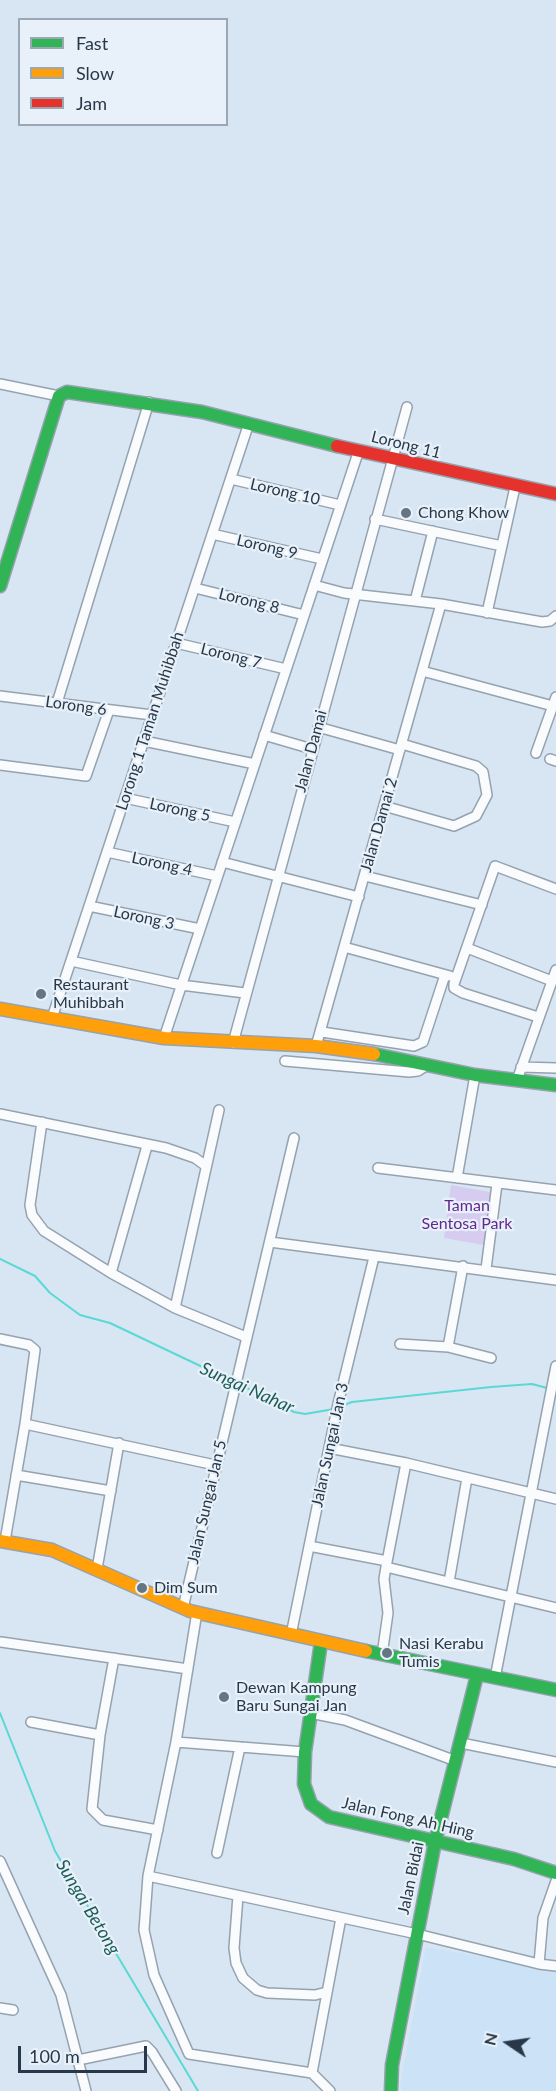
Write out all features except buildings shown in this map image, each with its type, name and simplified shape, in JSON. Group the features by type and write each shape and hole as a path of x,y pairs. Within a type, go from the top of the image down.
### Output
{"street":[{"path":"0,384 59,396 1,580"},
{"name":"Lorong 11","path":"59,396 72,392 149,402 249,423 392,460 556,494"},
{"path":"57,703 149,402"},
{"name":"Jalan Damai","path":"233,1042 407,407"},
{"name":"Lorong 1 Taman Muhibbah","path":"52,1018 249,423"},
{"path":"164,1038 359,450"},
{"name":"Lorong 10","path":"231,479 340,505"},
{"path":"487,613 515,487"},
{"path":"375,519 502,546"},
{"path":"415,601 433,531"},
{"name":"Lorong 9","path":"212,534 322,559"},
{"path":"314,585 542,622 550,621 556,616"},
{"name":"Lorong 8","path":"195,588 304,615"},
{"name":"Jalan Damai 2","path":"316,1046 322,1032 441,604"},
{"name":"Lorong 7","path":"176,643 286,669"},
{"path":"422,671 554,701 536,753"},
{"name":"Lorong 6","path":"0,696 152,716"},
{"path":"0,765 86,776 109,710"},
{"path":"318,728 476,766 483,772 487,795 476,816 454,826 384,806"},
{"path":"264,735 312,749"},
{"path":"144,741 255,764"},
{"name":"Lorong 5","path":"125,798 235,822"},
{"name":"Lorong 4","path":"107,852 217,876"},
{"path":"222,862 359,897"},
{"path":"322,1032 414,1046 423,1042 450,976 467,948 495,866 556,889"},
{"path":"365,876 482,905"},
{"name":"Lorong 3","path":"89,906 200,929"},
{"path":"344,948 450,976"},
{"path":"467,948 552,981"},
{"path":"71,961 181,985 245,993"},
{"path":"517,1080 556,970"},
{"path":"450,976 454,988 458,990 538,1017"},
{"path":"0,1009 164,1038 316,1046 367,1053 475,1075 556,1085"},
{"path":"285,1061 409,1071 418,1071 426,1066"},
{"path":"521,1067 556,1068"},
{"path":"457,1178 475,1075"},
{"path":"176,1308 219,1110"},
{"path":"0,1114 178,1151 206,1166"},
{"path":"42,1122 30,1193 32,1215 44,1231 111,1273 176,1308 246,1337"},
{"name":"Jalan Sungai Jan 5","path":"183,1608 294,1138"},
{"path":"111,1273 147,1146"},
{"path":"378,1168 556,1190"},
{"path":"486,1269 497,1184"},
{"path":"270,1242 556,1280"},
{"name":"Jalan Sungai Jan 3","path":"291,1635 338,1404 375,1257"},
{"path":"448,1347 464,1266"},
{"path":"0,1339 29,1345 36,1350 16,1475 2,1541 52,1550 183,1608 197,1612 321,1642 556,1690"},
{"path":"400,1344 448,1347 491,1358"},
{"path":"495,1678 556,1366"},
{"path":"25,1424 216,1465"},
{"path":"97,1569 119,1443"},
{"path":"329,1448 406,1463 556,1499"},
{"path":"382,1655 388,1612 384,1580 386,1564 406,1463"},
{"path":"16,1475 111,1491"},
{"path":"449,1582 467,1478"},
{"path":"309,1546 556,1608"},
{"path":"197,1612 176,1742 148,1876 145,1942 154,1975 189,2054 312,2073 330,2091"},
{"path":"1,1642 188,1669"},
{"name":"Jalan Fong Ah Hing","path":"321,1642 304,1752 306,1796 319,1811 329,1817 514,1858 556,1873"},
{"path":"114,1658 100,1735 92,1809 103,1820 158,1830"},
{"name":"Jalan Bidai","path":"391,2091 392,2065 435,1842 477,1674"},
{"path":"310,1713 345,1720 456,1761"},
{"path":"31,1722 100,1735"},
{"path":"176,1742 304,1752"},
{"path":"461,1743 556,1762"},
{"path":"217,1853 240,1747"},
{"path":"0,1862 53,1975 86,2091"},
{"path":"148,1876 556,1966"},
{"path":"539,1964 543,1918 556,1881"},
{"path":"238,1896 234,1948 236,1963 243,1978 257,1990 267,1993 315,1995 327,1992"},
{"path":"312,2073 341,1918"},
{"path":"0,2008 14,2010"},
{"path":"78,2060 146,2046 176,2091"}],"shaded area":[{"path":"426,1947 556,1970 556,2091 402,2091 400,2085"}],"green space":[{"name":"Taman Sentosa Park","path":"451,1185 490,1192 484,1245 444,1238"}],"waterway":[{"name":"Sungai Nahar","path":"0,1259 35,1276 50,1293 80,1315 110,1323 234,1382"},
{"name":"Sungai Nahar","path":"239,1384 294,1412 305,1414 334,1409"},
{"name":"Sungai Nahar","path":"339,1407 352,1402 491,1387 532,1384 547,1388"},
{"name":"Sungai Betong","path":"0,1713 55,1851 198,2091"}],"traffic: fast":[{"path":"0,586 59,396 67,392 202,412 337,446"},
{"path":"374,1054 475,1075 556,1085"},
{"path":"321,1642 305,1752 304,1784 311,1804 329,1817 514,1859 556,1873"},
{"path":"366,1651 556,1690"},
{"path":"391,2091 392,2065 435,1842 477,1675"}],"traffic: slow":[{"path":"0,1009 164,1038 316,1046 374,1054"},
{"path":"0,1541 52,1550 190,1611 366,1651"}],"traffic: jam":[{"path":"337,446 556,494"}],"place":[{"name":"Chong Khow","path":"406,513"},
{"name":"Restaurant Muhibbah","path":"41,994"},
{"name":"Dim Sum","path":"142,1588"},
{"name":"Nasi Kerabu Tumis","path":"387,1653"},
{"name":"Dewan Kampung Baru Sungai Jan","path":"224,1697"}]}
